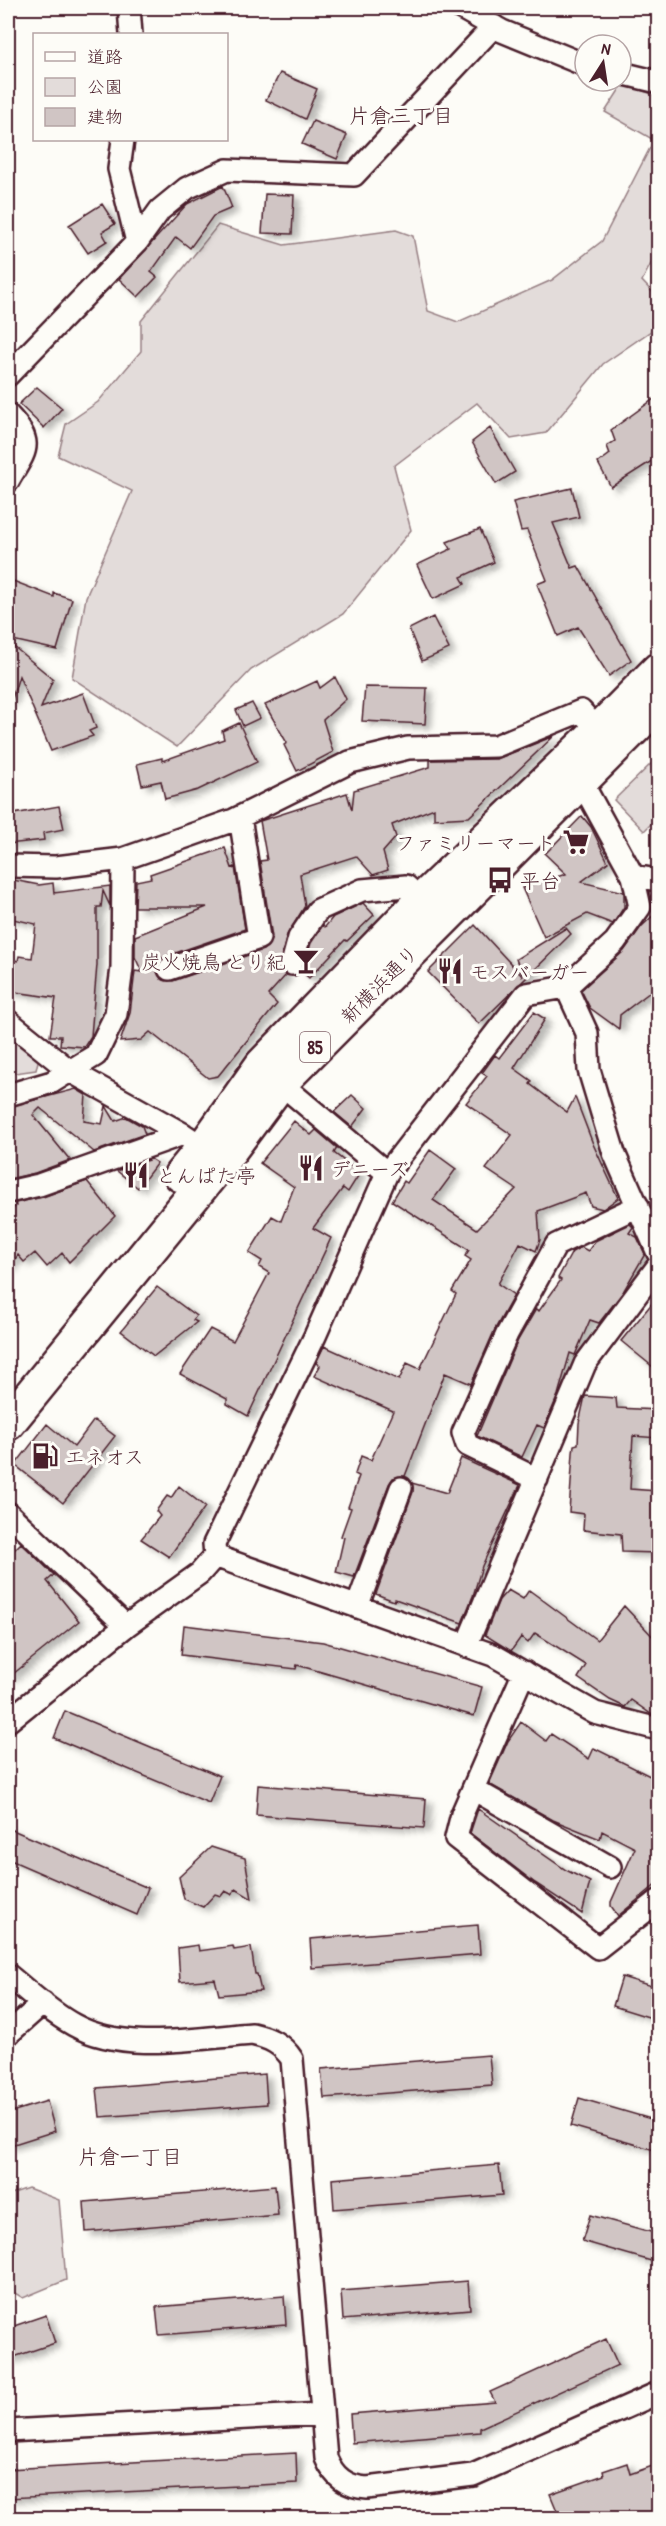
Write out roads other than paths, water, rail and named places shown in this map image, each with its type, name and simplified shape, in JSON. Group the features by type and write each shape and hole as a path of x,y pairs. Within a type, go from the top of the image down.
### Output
{"main road":[{"name":"新横浜通り","path":"8,1388 203,1148 280,1083 573,772 607,739 658,670"},
{"name":"新横浜通り","path":"607,739 658,704"},
{"name":"新横浜通り","path":"8,1423 262,1065 422,900 573,772"}],"street":[{"path":"129,8 131,33"},
{"path":"461,8 494,26 573,60"},
{"path":"8,375 137,242 160,210 187,188 227,170 354,175 494,26"},
{"path":"633,76 658,82"},
{"path":"123,141 119,169 137,242"},
{"path":"8,415 23,431 26,444 24,453 8,481"},
{"path":"8,866 56,867 123,859 240,817 339,767 361,759 408,748 496,746 581,711 607,739"},
{"path":"8,1721 126,1626 200,1573 215,1556 214,1544 315,1336 387,1173 526,994 566,987 615,942 640,907 633,876 573,772"},
{"path":"169,969 259,938 240,817"},
{"path":"8,1095 52,1082 96,1055 116,1014 122,968 123,859"},
{"path":"633,876 658,880"},
{"path":"292,964 299,938 318,910 362,890 406,886 422,900"},
{"path":"566,987 587,1033 590,1070 614,1153 658,1253"},
{"path":"8,1022 70,1071 203,1148"},
{"path":"280,1083 387,1173"},
{"path":"8,1192 203,1148"},
{"path":"537,1479 467,1445 462,1433 507,1334 556,1245 638,1206"},
{"path":"466,1646 585,1364 658,1266"},
{"path":"357,1607 401,1488"},
{"path":"8,1513 126,1626"},
{"path":"215,1556 494,1655 595,1713 658,1729"},
{"path":"524,1672 462,1814 456,1838 598,1948 658,1901"},
{"path":"473,1789 610,1867"},
{"path":"8,1975 43,2004 76,2026 117,2039 146,2042 252,2034 268,2038 285,2048 292,2059 326,2458 332,2472 344,2483 354,2488 367,2488 473,2475 658,2393"},
{"path":"8,2034 43,2004"},
{"path":"8,2431 322,2414"}],"place":[{"name":"ファミリーマート","path":"576,842"},
{"name":"平台","path":"500,880"},
{"name":"炭火焼鳥 とり紀","path":"306,961"},
{"name":"モスバーガー","path":"450,971"},
{"name":"デニーズ","path":"311,1168"},
{"name":"とんぱた亭","path":"136,1175"},
{"name":"エネオス","path":"45,1456"}],"district":[{"name":"片倉三丁目","path":"401,115"},
{"name":"片倉一丁目","path":"130,2156"}]}
